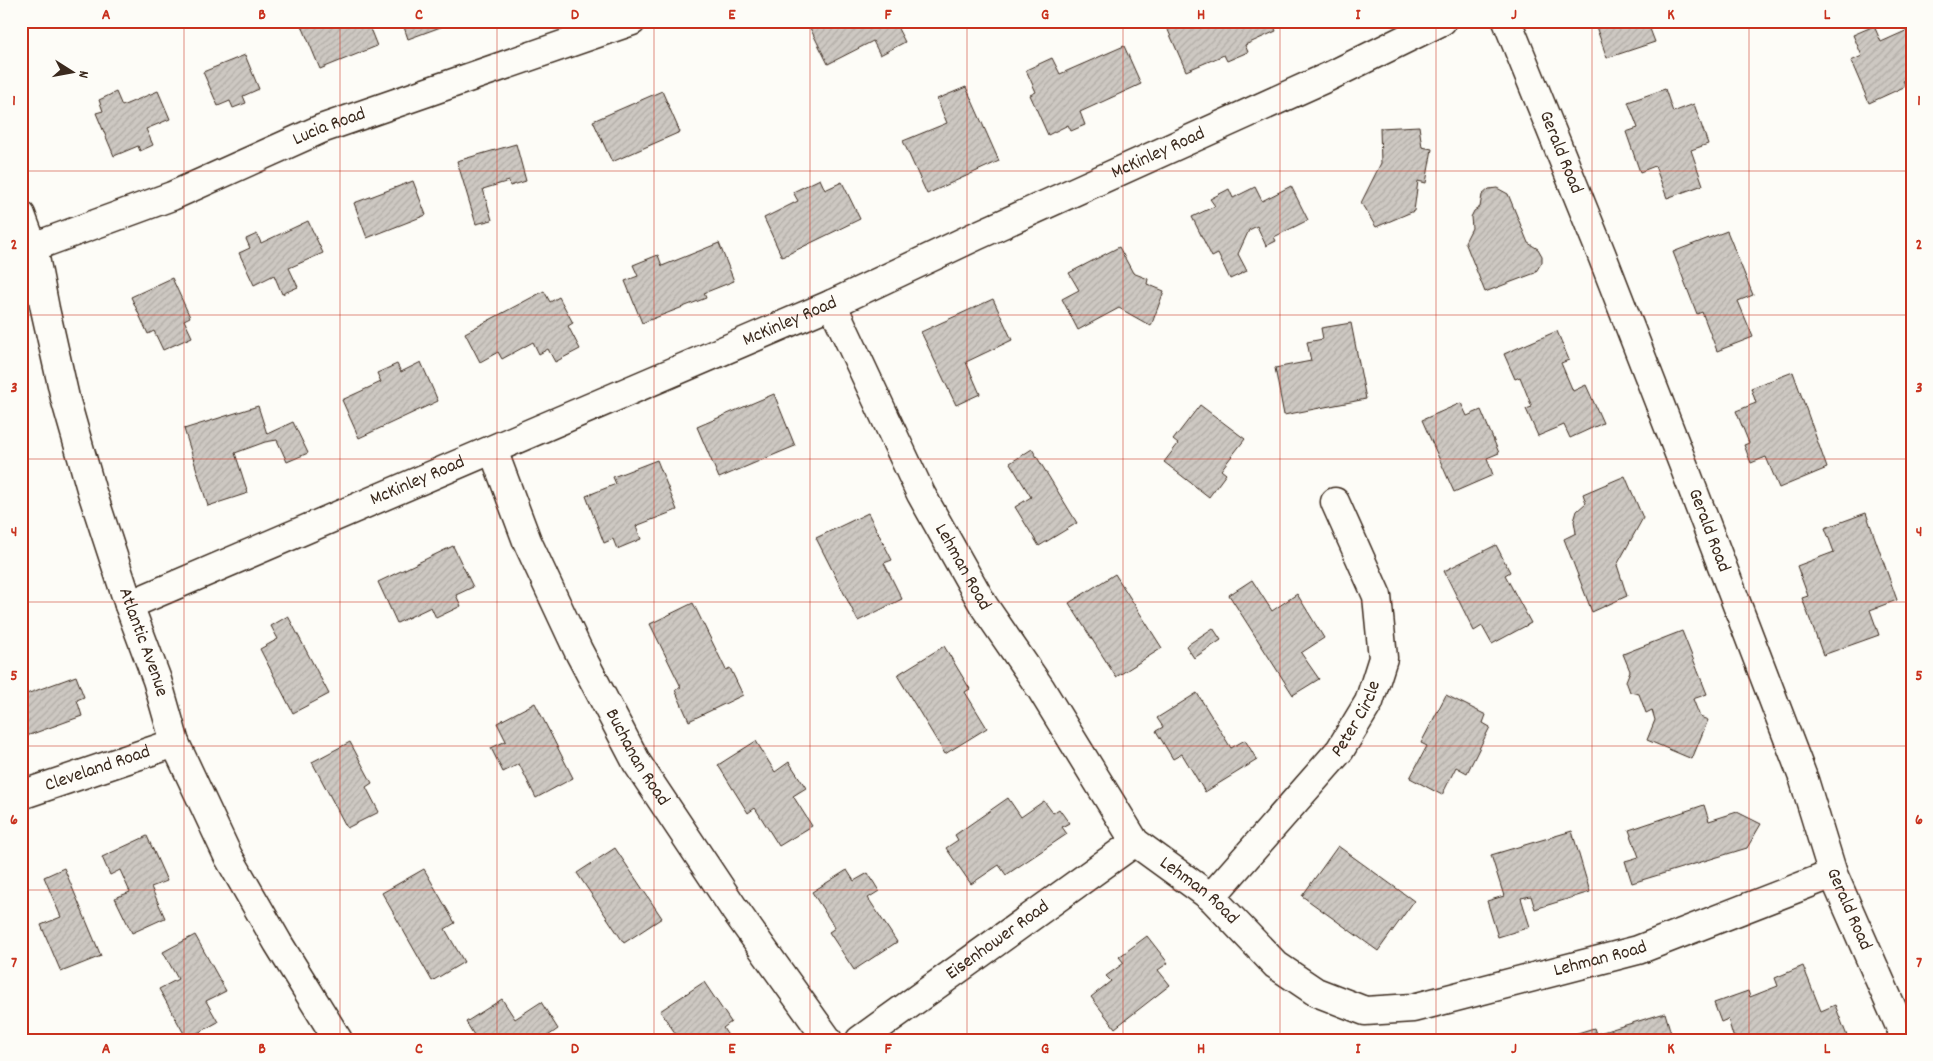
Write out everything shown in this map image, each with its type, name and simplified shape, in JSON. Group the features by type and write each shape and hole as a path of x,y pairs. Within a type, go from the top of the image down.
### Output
{"street":[{"name":"Lucia Road","path":"33,247 172,196 321,129 632,21"},
{"name":"McKinley Road","path":"129,605 832,304 994,228 1328,77 1442,21"},
{"name":"Gerald Road","path":"1507,21 1689,478 1804,780 1833,874 1906,1040"},
{"name":"Atlantic Avenue","path":"21,215 33,247 65,398 91,488 129,605 157,680 175,743 228,856 278,943 338,1040"},
{"name":"Lehman Road","path":"832,304 921,494 984,606 1041,689 1135,842 1211,897 1276,965 1316,992 1365,1011 1413,1008 1638,950 1833,874"},
{"name":"Buchanan Road","path":"493,450 526,541 578,650 637,764 736,910 828,1040"},
{"name":"Peter Circle","path":"1211,897 1340,750 1369,702 1383,658 1377,596 1335,502"},
{"name":"Cleveland Road","path":"21,794 175,743"},
{"name":"Eisenhower Road","path":"860,1040 1135,842"}],"building":[{"path":"300,21 367,21 377,46 320,69"},
{"path":"402,21 457,21 408,39"},
{"path":"894,21 905,42 880,55 873,41 828,64 807,22"},
{"path":"1164,21 1272,21 1276,31 1245,45 1248,52 1227,61 1224,55 1186,71"},
{"path":"1594,21 1647,21 1655,42 1607,58"},
{"path":"1874,26 1881,42 1910,29 1912,33 1912,77 1903,81 1906,86 1869,103 1851,61 1862,56 1853,35"},
{"path":"1124,46 1141,84 1080,112 1085,125 1071,131 1068,125 1048,135 1030,95 1036,92 1026,70 1052,58 1060,74"},
{"path":"245,55 259,89 243,96 246,103 233,108 230,101 218,106 203,72"},
{"path":"966,87 999,161 927,194 903,141 947,123 937,99"},
{"path":"1665,89 1673,112 1694,104 1708,144 1691,150 1703,185 1667,198 1655,166 1640,172 1626,132 1638,128 1628,102"},
{"path":"158,91 170,119 146,129 153,145 140,151 138,146 114,156 96,113 103,111 99,100 116,92 122,106"},
{"path":"662,91 680,132 612,162 593,121"},
{"path":"1419,126 1422,147 1432,149 1426,183 1418,181 1414,211 1376,227 1361,203 1381,163 1380,128"},
{"path":"516,144 526,181 510,186 509,181 483,189 492,220 476,224 457,161"},
{"path":"820,179 825,190 842,182 860,219 782,257 764,218 798,201 793,192"},
{"path":"413,181 426,215 367,238 354,203"},
{"path":"1291,186 1308,220 1274,237 1276,241 1266,246 1257,226 1249,230 1238,254 1247,271 1230,279 1218,254 1212,257 1192,217 1215,206 1210,199 1229,189 1233,198 1255,187 1262,201"},
{"path":"1497,188 1508,194 1528,243 1538,249 1542,256 1542,262 1535,273 1485,292 1465,242 1472,228 1471,217 1474,211 1480,207 1482,195 1489,189"},
{"path":"308,221 323,253 289,268 298,287 282,294 274,275 254,285 239,253 250,248 246,239 257,234 261,243"},
{"path":"1727,231 1753,295 1738,301 1753,337 1717,351 1702,312 1697,314 1673,252"},
{"path":"719,243 734,281 704,293 706,298 642,323 625,281 638,276 633,265 658,255 662,266"},
{"path":"1119,247 1133,273 1148,279 1147,284 1164,291 1151,326 1119,308 1078,330 1062,299 1079,290 1069,273"},
{"path":"172,278 190,317 184,320 192,337 163,350 154,331 148,334 131,297"},
{"path":"544,291 550,302 559,297 573,323 568,326 580,349 555,362 548,349 539,354 533,342 502,359 498,352 480,362 465,333"},
{"path":"993,299 1012,340 966,362 980,394 956,405 921,332"},
{"path":"1351,323 1366,399 1284,415 1275,368 1311,361 1307,342 1323,339 1321,328"},
{"path":"1557,331 1569,360 1561,363 1573,391 1586,385 1603,423 1570,438 1564,425 1538,436 1526,409 1532,407 1520,377 1515,379 1504,354"},
{"path":"421,362 438,401 359,438 342,400 381,382 377,373 397,364 401,372"},
{"path":"1793,372 1827,468 1779,488 1766,457 1751,463 1744,445 1749,443 1736,411 1756,403 1751,388"},
{"path":"774,394 795,446 719,478 697,427"},
{"path":"1461,403 1467,416 1481,410 1499,453 1487,458 1493,475 1454,492 1422,420"},
{"path":"1200,405 1245,439 1221,470 1226,474 1209,497 1164,462 1178,444 1173,440"},
{"path":"258,406 267,434 293,422 308,453 287,462 277,440 265,442 235,453 248,493 208,506 184,429"},
{"path":"1032,449 1077,523 1039,546 1015,507 1031,497 1010,463"},
{"path":"657,460 677,510 636,526 641,539 617,549 613,539 604,543 586,496 616,484 613,477"},
{"path":"1625,476 1643,518 1617,565 1627,596 1592,612 1564,539 1576,533 1574,521 1577,511 1586,503 1583,494"},
{"path":"868,513 892,560 884,563 902,599 858,621 816,538"},
{"path":"1866,513 1897,600 1870,610 1879,635 1823,655 1802,598 1808,596 1797,566 1834,552 1825,528"},
{"path":"1496,545 1510,572 1505,575 1531,623 1492,644 1482,626 1474,631 1444,571"},
{"path":"453,546 473,587 456,595 461,606 436,618 431,607 397,623 378,582"},
{"path":"1115,574 1162,648 1116,677 1069,603"},
{"path":"1252,580 1272,611 1297,594 1324,638 1301,653 1319,679 1293,695 1229,595"},
{"path":"693,603 726,670 730,668 743,695 689,721 675,690 681,687 650,624"},
{"path":"288,616 329,694 293,713 260,649 278,639 271,626"},
{"path":"1213,628 1221,640 1194,658 1186,646"},
{"path":"1682,631 1707,694 1693,699 1700,717 1708,720 1692,759 1647,740 1655,720 1652,710 1646,713 1639,694 1630,692 1626,681 1630,671 1623,654"},
{"path":"944,646 970,689 965,692 987,728 945,754 897,675"},
{"path":"76,676 84,697 77,700 82,716 21,738 21,696"},
{"path":"1197,693 1231,748 1245,740 1257,760 1205,792 1182,754 1173,759 1156,731 1163,727 1157,718"},
{"path":"1446,695 1486,715 1483,723 1490,727 1467,773 1456,767 1442,795 1410,778 1427,746 1421,743"},
{"path":"535,703 573,778 536,798 519,764 503,772 491,748 506,741 497,723"},
{"path":"756,741 775,772 789,762 806,788 793,796 812,826 779,846 755,808 748,813 718,765"},
{"path":"350,742 372,783 366,787 379,812 347,828 312,762"},
{"path":"1008,798 1021,817 1044,801 1053,813 1059,809 1069,823 1062,827 1067,834 1006,875 999,865 971,884 946,848 958,840 955,835"},
{"path":"1704,805 1709,821 1737,812 1761,824 1747,848 1632,883 1625,861 1639,857 1629,830"},
{"path":"1572,831 1590,892 1535,909 1531,896 1521,898 1530,927 1498,937 1487,901 1504,896 1491,855"},
{"path":"147,836 167,881 151,887 165,918 132,933 115,898 130,892 120,870 110,875 102,857"},
{"path":"1338,846 1414,901 1378,951 1302,896"},
{"path":"615,848 662,918 624,943 577,873"},
{"path":"64,868 101,956 61,972 41,925 61,917 44,877"},
{"path":"424,869 455,923 445,929 464,962 432,981 382,893"},
{"path":"847,870 854,881 868,873 879,891 868,898 897,942 854,970 829,932 835,928 812,892"},
{"path":"195,935 226,991 206,1001 218,1022 187,1039 159,989 178,979 163,952"},
{"path":"1147,936 1168,963 1158,970 1170,985 1115,1028 1091,997 1111,981 1106,976 1124,963 1119,957"},
{"path":"1803,966 1821,1011 1835,1005 1847,1036 1837,1040 1798,1040 1796,1037 1788,1040 1743,1040 1733,1036 1728,1019 1721,1022 1714,1003 1748,991 1750,997 1778,986 1775,978"},
{"path":"704,982 731,1022 723,1028 731,1040 680,1040 660,1011"},
{"path":"502,999 515,1019 541,1002 558,1029 542,1040 477,1040 466,1022"},
{"path":"1665,1013 1673,1040 1558,1039 1594,1028 1596,1034"}]}
